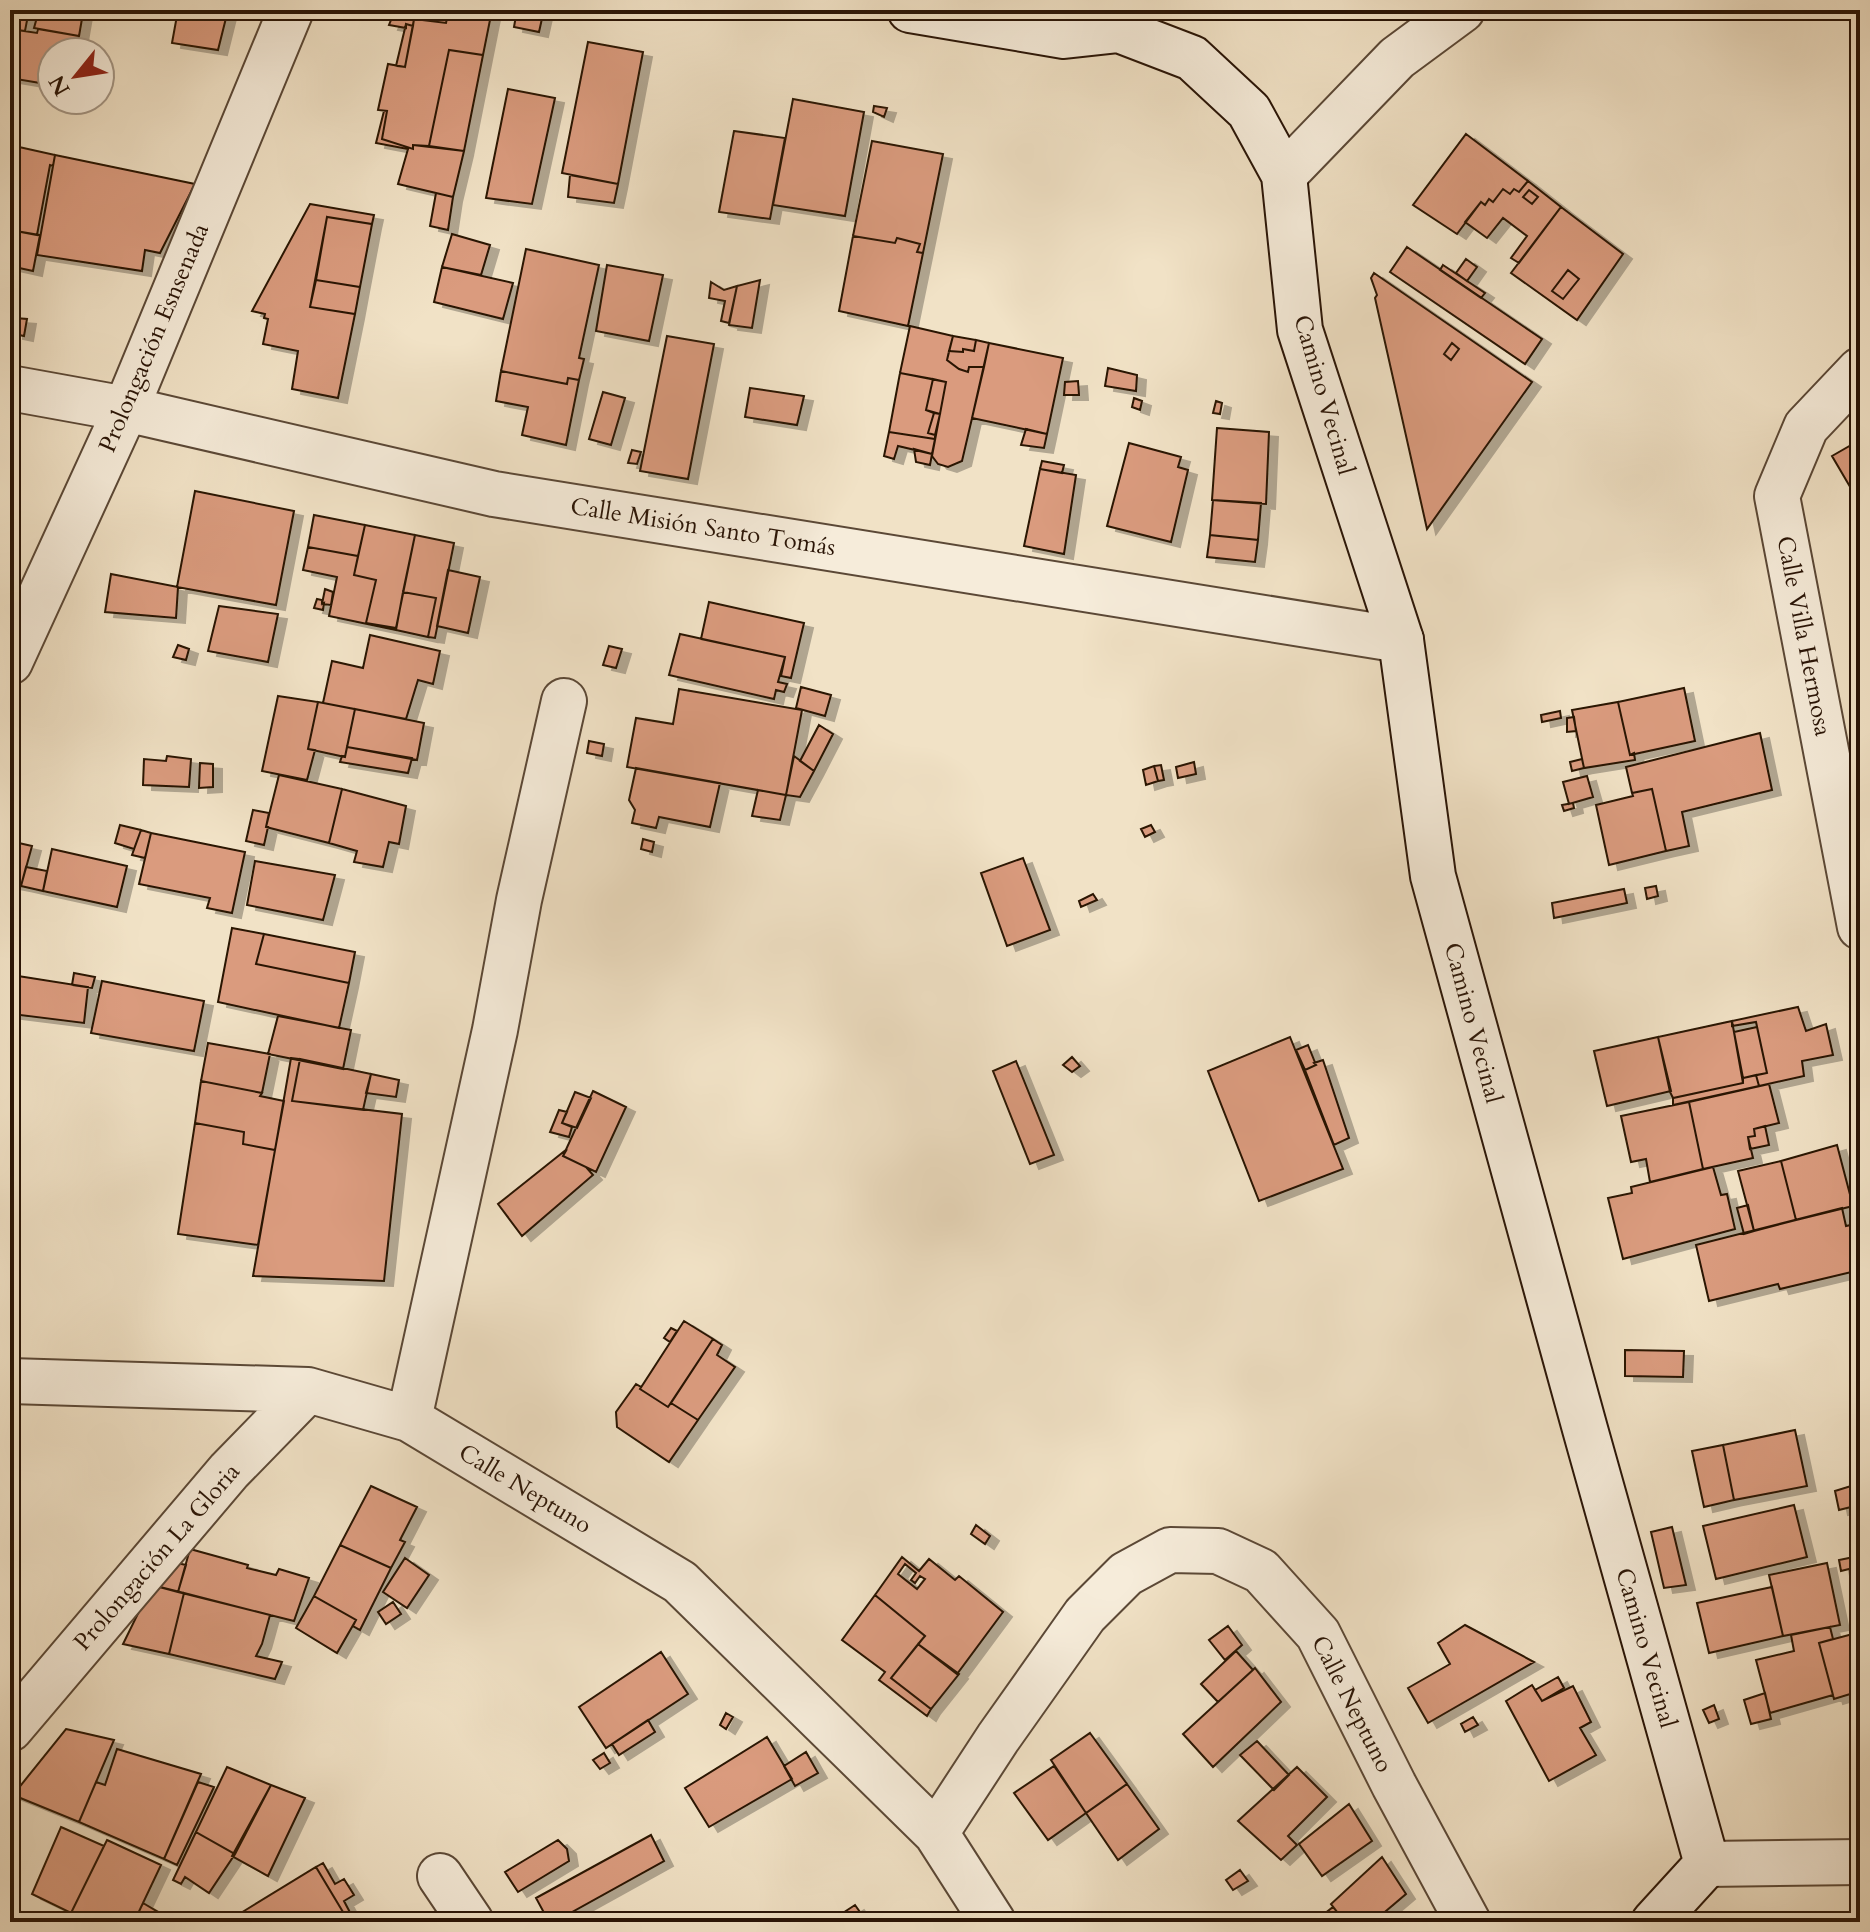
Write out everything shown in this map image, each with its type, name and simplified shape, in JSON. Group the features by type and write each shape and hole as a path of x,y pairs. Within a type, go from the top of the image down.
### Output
{"street":[{"name":"Prolongación Esnsenada","path":"10,662 126,409 291,10"},
{"path":"910,10 1119,30 1192,58 1249,111 1284,175 1397,58 1462,10"},
{"name":"Camino Vecinal","path":"1284,175 1300,330 1401,640 1433,876 1707,1864"},
{"name":"Calle Villa Hermosa","path":"1860,370 1806,427 1777,496 1860,927"},
{"name":"Calle Misión Santo Tomás","path":"10,388 126,409 494,494 1401,640"},
{"path":"409,1419 564,701"},
{"name":"Calle Neptuno","path":"10,1381 308,1390 409,1419 680,1582 936,1833 993,1922"},
{"name":"Prolongación La Gloria","path":"10,1729 229,1471 308,1390"},
{"name":"Calle Neptuno","path":"936,1833 998,1738 1085,1615 1126,1574 1170,1550 1218,1551 1261,1571 1318,1634 1468,1922"},
{"path":"1654,1922 1707,1864 1860,1862"},
{"path":"440,1876 471,1922"}],"building":[{"path":"10,10 29,10 25,31 10,29"},
{"path":"39,10 83,13 79,36 34,28"},
{"path":"178,10 228,10 218,50 172,43"},
{"path":"395,10 449,10 446,23 414,19 413,26 406,24 406,28 389,25"},
{"path":"449,10 492,10 483,55 449,50 429,146 413,145 413,149 382,139 387,111 378,110 388,64 405,67 414,19 446,23"},
{"path":"517,10 543,14 539,32 514,27"},
{"path":"406,24 413,26 405,67 396,66"},
{"path":"10,29 37,33 38,29 79,36 36,36 36,82 10,78"},
{"path":"588,42 643,52 618,184 562,173"},
{"path":"449,50 483,55 464,151 429,146"},
{"path":"508,89 555,98 532,204 486,198"},
{"path":"793,99 864,112 845,216 773,205"},
{"path":"874,106 887,108 884,117 873,112"},
{"path":"384,111 387,111 382,139 413,149 413,145 464,151 453,197 398,184 408,149 376,143"},
{"path":"734,131 785,138 770,219 719,212"},
{"path":"1466,134 1528,181 1519,192 1514,189 1510,194 1503,189 1493,202 1489,199 1485,205 1481,202 1457,234 1413,205"},
{"path":"872,141 943,154 923,253 917,252 920,244 897,238 895,243 853,236"},
{"path":"10,145 55,155 53,166 50,165 37,235 10,230"},
{"path":"55,155 195,184 160,253 145,250 142,271 37,255"},
{"path":"570,175 618,184 614,203 568,197"},
{"path":"1528,181 1561,207 1519,263 1511,258 1527,236 1503,218 1487,238 1465,222 1481,202 1485,205 1489,199 1493,202 1503,189 1510,194 1514,189 1519,192","holes":["1529,190 1538,197 1532,204 1523,197"]},
{"path":"1529,190 1538,197 1532,204 1523,197"},
{"path":"436,193 453,197 448,230 430,226"},
{"path":"310,204 374,215 372,224 327,217 310,307 355,314 338,398 292,389 298,351 263,344 268,319 264,318 265,314 252,311"},
{"path":"1561,207 1623,254 1577,320 1511,273","holes":["1568,270 1579,279 1563,299 1552,291"]},
{"path":"327,217 372,224 360,287 316,280"},
{"path":"10,230 40,235 33,271 10,266"},
{"path":"452,234 490,245 481,275 442,267"},
{"path":"853,236 895,243 897,238 920,244 917,252 923,253 908,326 839,311"},
{"path":"1407,247 1542,339 1525,364 1390,272"},
{"path":"526,249 599,265 579,358 584,359 579,380 568,378 567,384 501,371"},
{"path":"1466,259 1477,267 1467,281 1456,273"},
{"path":"607,265 663,275 649,341 596,331"},
{"path":"1443,265 1485,293 1481,298 1440,270"},
{"path":"442,267 513,283 503,319 434,302"},
{"path":"1568,270 1579,279 1563,299 1552,291"},
{"path":"1374,273 1532,382 1427,529 1375,298 1377,295 1371,278","holes":["1452,343 1459,349 1451,360 1444,354"]},
{"path":"316,280 360,287 355,314 310,307"},
{"path":"760,280 752,328 729,325 737,286"},
{"path":"711,282 724,290 737,286 729,323 721,321 725,301 709,298"},
{"path":"15,318 27,319 24,336 14,334"},
{"path":"910,326 953,336 947,360 959,369 968,372 969,367 984,367 962,461 948,467 938,464 932,456 946,382 900,373"},
{"path":"667,336 714,344 688,479 640,471"},
{"path":"953,336 976,340 974,351 949,351"},
{"path":"976,340 989,343 984,367 969,367 968,372 947,360 949,351 974,351"},
{"path":"989,343 1063,358 1047,434 972,418"},
{"path":"1452,343 1459,349 1451,360 1444,354"},
{"path":"1108,368 1137,375 1136,391 1105,386"},
{"path":"501,371 567,384 568,378 579,380 566,445 522,435 528,407 496,401"},
{"path":"900,373 933,379 926,410 934,413 928,433 935,435 935,439 889,432"},
{"path":"933,379 946,382 940,414 926,410"},
{"path":"1078,381 1079,395 1064,395 1065,382"},
{"path":"750,388 804,396 797,425 745,417"},
{"path":"603,392 625,398 611,445 589,439"},
{"path":"1134,398 1142,401 1140,410 1132,407"},
{"path":"1216,401 1222,403 1220,414 1213,413"},
{"path":"934,413 940,414 935,435 928,433"},
{"path":"1217,428 1269,432 1266,504 1212,500"},
{"path":"1026,429 1047,434 1044,448 1021,445"},
{"path":"889,432 935,439 932,454 898,446 894,459 884,456"},
{"path":"1860,440 1860,495 1856,497 1832,456"},
{"path":"1129,443 1181,457 1178,467 1188,470 1171,542 1107,526"},
{"path":"914,449 932,454 930,465 916,462"},
{"path":"632,450 641,452 637,464 628,463"},
{"path":"1042,461 1064,465 1062,473 1040,469"},
{"path":"1040,469 1076,475 1064,554 1024,546"},
{"path":"195,491 294,511 276,605 177,587"},
{"path":"1213,500 1261,503 1258,540 1210,535"},
{"path":"314,515 365,525 358,556 308,547"},
{"path":"365,525 415,535 396,628 366,623 376,580 354,575"},
{"path":"415,535 454,543 435,638 428,637 436,598 403,592"},
{"path":"1210,535 1258,540 1255,562 1207,557"},
{"path":"308,547 358,556 354,575 376,580 366,623 396,630 329,616 337,577 303,570"},
{"path":"448,570 480,577 468,633 437,626"},
{"path":"111,574 178,587 176,618 105,612"},
{"path":"325,589 333,592 331,605 322,604"},
{"path":"403,592 436,598 428,637 396,630"},
{"path":"317,599 324,603 323,610 314,608"},
{"path":"709,602 804,623 791,678 781,676 785,657 701,639"},
{"path":"219,606 278,614 268,662 208,651"},
{"path":"1860,613 1860,625 1855,626 1853,615"},
{"path":"680,634 785,657 778,682 787,684 784,692 776,690 774,699 669,675"},
{"path":"370,635 440,651 433,684 418,680 406,719 323,703 332,661 363,668"},
{"path":"178,645 189,649 186,660 173,657"},
{"path":"609,646 622,649 616,668 603,665"},
{"path":"801,687 831,695 825,716 796,708"},
{"path":"1684,688 1695,741 1630,755 1618,702"},
{"path":"679,689 802,710 786,795 627,767 636,718 673,724"},
{"path":"278,696 318,702 308,749 315,750 307,780 262,771"},
{"path":"318,702 355,709 345,757 308,749"},
{"path":"1618,702 1630,755 1634,753 1635,760 1584,768 1572,710"},
{"path":"355,709 424,723 417,760 347,747"},
{"path":"1560,711 1561,718 1542,722 1541,715"},
{"path":"1574,717 1576,731 1567,732 1567,718"},
{"path":"819,725 833,734 814,771 800,761"},
{"path":"1760,733 1772,790 1682,812 1689,846 1666,851 1652,789 1632,793 1626,767"},
{"path":"589,741 604,744 602,756 587,753"},
{"path":"347,747 412,758 408,773 340,762 342,756 345,757"},
{"path":"167,756 191,759 189,787 143,785 144,759 166,761"},
{"path":"794,756 814,771 800,797 786,795"},
{"path":"1582,759 1584,768 1572,771 1570,762"},
{"path":"1194,762 1196,774 1178,778 1176,767"},
{"path":"200,763 213,764 213,787 199,788"},
{"path":"1161,765 1164,780 1158,781 1154,766"},
{"path":"1154,766 1158,781 1146,785 1143,770"},
{"path":"636,768 720,783 710,827 659,817 656,828 632,823 635,810 629,800"},
{"path":"279,775 342,789 329,843 266,827"},
{"path":"1587,776 1593,797 1569,804 1563,782"},
{"path":"342,789 406,806 399,844 389,842 383,867 354,862 357,851 329,843"},
{"path":"1652,789 1666,851 1609,865 1596,805"},
{"path":"758,790 786,795 780,820 752,816"},
{"path":"1573,803 1574,808 1564,811 1562,805"},
{"path":"253,810 269,813 264,845 246,841"},
{"path":"120,825 141,830 134,849 115,843"},
{"path":"1151,825 1155,832 1145,837 1141,829"},
{"path":"141,830 151,833 145,858 132,855"},
{"path":"151,833 245,852 232,913 207,908 210,898 139,884"},
{"path":"643,839 654,842 652,852 641,849"},
{"path":"10,841 32,846 21,886 10,884"},
{"path":"52,849 127,866 117,907 43,891"},
{"path":"1023,858 1050,930 1007,946 981,873"},
{"path":"255,861 335,875 323,920 247,905"},
{"path":"26,867 47,871 43,891 21,886"},
{"path":"1656,886 1658,896 1647,899 1645,888"},
{"path":"1624,889 1627,903 1554,918 1552,903"},
{"path":"1093,894 1097,900 1081,907 1079,901"},
{"path":"232,928 264,934 256,964 349,983 339,1028 218,1002"},
{"path":"264,934 355,952 349,983 256,964"},
{"path":"74,973 95,977 92,988 72,985"},
{"path":"18,976 88,987 84,1023 12,1014"},
{"path":"102,981 204,1001 194,1051 91,1033"},
{"path":"1798,1007 1806,1031 1826,1024 1833,1055 1802,1061 1804,1076 1759,1086 1756,1075 1767,1073 1756,1022 1732,1026 1732,1021"},
{"path":"278,1016 351,1030 343,1069 268,1054"},
{"path":"1732,1021 1743,1083 1673,1098 1658,1037"},
{"path":"1757,1027 1767,1073 1743,1078 1734,1032"},
{"path":"1290,1037 1343,1169 1259,1201 1208,1071"},
{"path":"1658,1037 1671,1091 1607,1106 1594,1051"},
{"path":"208,1043 270,1054 262,1093 201,1081"},
{"path":"1308,1045 1316,1065 1305,1070 1296,1050"},
{"path":"1072,1057 1080,1066 1072,1072 1063,1065"},
{"path":"291,1058 300,1059 292,1101 402,1114 384,1281 253,1276"},
{"path":"300,1059 371,1074 363,1110 292,1101"},
{"path":"1323,1060 1349,1138 1334,1145 1305,1070"},
{"path":"1016,1061 1054,1155 1030,1164 993,1071"},
{"path":"371,1074 399,1080 396,1097 366,1093"},
{"path":"1756,1075 1759,1086 1673,1105 1673,1098 1743,1083 1743,1078"},
{"path":"201,1081 262,1093 260,1096 284,1101 275,1150 243,1144 244,1132 195,1123"},
{"path":"1769,1084 1779,1123 1754,1129 1755,1136 1748,1137 1753,1158 1703,1169 1689,1102"},
{"path":"593,1091 626,1107 596,1172 563,1156"},
{"path":"575,1092 591,1098 577,1128 562,1123"},
{"path":"1689,1102 1703,1169 1650,1182 1646,1159 1631,1162 1621,1116"},
{"path":"559,1110 567,1112 562,1123 572,1127 569,1137 550,1132"},
{"path":"195,1123 244,1132 243,1144 275,1150 258,1245 178,1234"},
{"path":"1765,1126 1769,1145 1750,1149 1748,1137 1755,1136 1754,1129"},
{"path":"1837,1145 1853,1206 1796,1220 1781,1161"},
{"path":"567,1149 563,1156 586,1167 593,1175 522,1236 498,1204"},
{"path":"1781,1161 1796,1220 1754,1231 1738,1171"},
{"path":"1713,1167 1721,1195 1727,1194 1735,1229 1623,1259 1608,1198 1632,1193 1631,1187"},
{"path":"1748,1205 1754,1231 1744,1234 1737,1208"},
{"path":"1842,1208 1846,1226 1860,1223 1860,1270 1780,1289 1778,1284 1709,1301 1696,1245"},
{"path":"684,1321 713,1339 668,1407 640,1389"},
{"path":"671,1328 677,1331 670,1342 664,1338"},
{"path":"713,1339 722,1345 717,1355 735,1367 698,1420 671,1403"},
{"path":"1625,1350 1684,1351 1683,1377 1625,1376"},
{"path":"636,1384 668,1407 671,1403 698,1420 669,1462 617,1427 616,1412"},
{"path":"1795,1430 1807,1486 1734,1500 1723,1445"},
{"path":"1723,1445 1734,1500 1704,1507 1692,1451"},
{"path":"371,1486 417,1507 400,1540 405,1542 391,1568 340,1545"},
{"path":"1851,1486 1855,1506 1839,1510 1835,1491"},
{"path":"1794,1505 1807,1557 1716,1579 1703,1526"},
{"path":"976,1525 990,1536 985,1544 971,1534"},
{"path":"1672,1527 1686,1585 1664,1588 1651,1532"},
{"path":"340,1545 391,1568 360,1630 353,1626 356,1620 314,1596"},
{"path":"190,1549 248,1565 247,1568 276,1575 279,1569 309,1578 294,1621 178,1592"},
{"path":"902,1557 919,1571 929,1559 955,1580 959,1576 1003,1612 957,1674 918,1644 925,1636 875,1595","holes":["905,1564 916,1573 911,1580 915,1583 920,1576 925,1579 917,1589 898,1574"]},
{"path":"1854,1557 1857,1567 1841,1571 1839,1560"},
{"path":"405,1558 429,1575 407,1608 383,1592"},
{"path":"164,1560 186,1565 178,1592 152,1585"},
{"path":"1827,1563 1840,1625 1783,1636 1769,1575"},
{"path":"152,1585 184,1593 169,1654 123,1644"},
{"path":"1772,1587 1783,1636 1709,1653 1697,1603"},
{"path":"184,1593 270,1615 256,1656 282,1662 275,1679 169,1654"},
{"path":"875,1595 925,1636 891,1678 931,1709 927,1716 879,1680 885,1672 842,1640"},
{"path":"314,1596 356,1620 337,1653 296,1628"},
{"path":"393,1602 401,1614 386,1624 378,1612"},
{"path":"1465,1625 1534,1662 1428,1723 1408,1688 1450,1664 1438,1643"},
{"path":"1228,1626 1242,1645 1225,1660 1209,1640"},
{"path":"1830,1627 1833,1639 1819,1643 1833,1695 1770,1713 1756,1660 1794,1651 1791,1635"},
{"path":"1860,1632 1860,1691 1834,1699 1819,1643"},
{"path":"918,1644 959,1674 931,1709 891,1678"},
{"path":"1236,1651 1253,1670 1218,1702 1201,1684"},
{"path":"661,1652 688,1694 606,1748 579,1707"},
{"path":"1255,1668 1281,1702 1213,1767 1183,1734"},
{"path":"1558,1677 1564,1688 1542,1701 1535,1690"},
{"path":"1532,1685 1542,1701 1573,1686 1591,1722 1580,1728 1596,1755 1549,1781 1506,1701"},
{"path":"1765,1693 1771,1719 1751,1724 1744,1700"},
{"path":"1714,1705 1719,1719 1709,1723 1703,1710"},
{"path":"726,1713 733,1717 726,1729 720,1725"},
{"path":"1473,1717 1478,1725 1465,1732 1461,1724"},
{"path":"648,1720 655,1732 619,1755 612,1744"},
{"path":"66,1729 114,1740 79,1822 13,1795"},
{"path":"1090,1733 1127,1784 1086,1813 1051,1760"},
{"path":"767,1737 792,1779 709,1827 685,1788"},
{"path":"1257,1741 1289,1775 1274,1790 1240,1755"},
{"path":"117,1749 201,1774 164,1859 79,1822 96,1782 105,1785"},
{"path":"806,1752 818,1773 795,1786 784,1766"},
{"path":"604,1753 610,1763 600,1769 593,1760"},
{"path":"1054,1766 1086,1813 1048,1840 1014,1793"},
{"path":"227,1767 271,1785 235,1854 196,1832"},
{"path":"1297,1767 1327,1797 1288,1836 1297,1845 1281,1860 1238,1821"},
{"path":"198,1782 214,1787 177,1865 164,1859"},
{"path":"1127,1784 1159,1829 1118,1860 1086,1813"},
{"path":"271,1785 305,1798 268,1876 232,1856"},
{"path":"1349,1804 1372,1841 1322,1876 1299,1844"},
{"path":"61,1827 104,1846 71,1913 32,1894"},
{"path":"196,1832 235,1854 209,1893 185,1877 181,1884 173,1880"},
{"path":"651,1835 664,1861 549,1922 536,1898"},
{"path":"107,1840 161,1865 134,1922 88,1922 71,1913"},
{"path":"558,1840 567,1849 569,1861 518,1892 505,1872"},
{"path":"1382,1857 1406,1894 1373,1922 1345,1922 1331,1904"},
{"path":"323,1863 335,1884 344,1879 354,1895 344,1901 355,1922 349,1922 316,1867"},
{"path":"316,1867 349,1922 250,1922 244,1911"},
{"path":"1240,1870 1248,1881 1233,1890 1226,1880"},
{"path":"143,1903 158,1912 153,1922 134,1922"},
{"path":"855,1905 867,1922 829,1922"},
{"path":"1333,1907 1345,1922 1314,1922"},
{"path":"244,1911 248,1917 237,1922 234,1917"}]}
